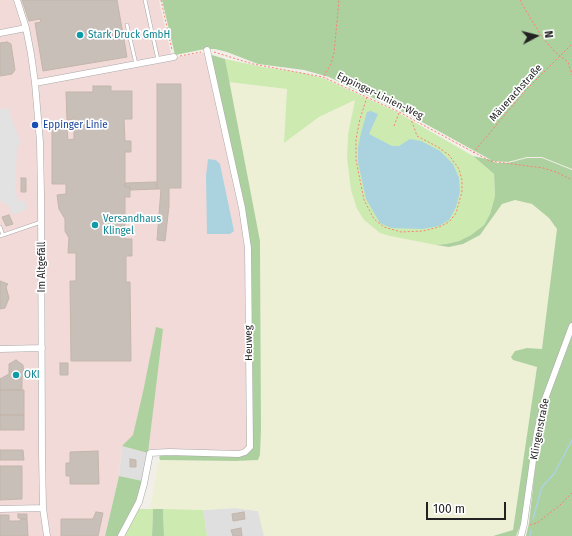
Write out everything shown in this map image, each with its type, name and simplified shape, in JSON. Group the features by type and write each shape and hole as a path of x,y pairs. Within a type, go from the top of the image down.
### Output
{"street":[{"name":"Im Altgefäll","path":"17,0 26,28 35,83 40,142 43,508 47,536"},
{"path":"0,33 26,28"},
{"name":"Heuweg","path":"121,536 139,502 150,453 169,452 239,454 246,452 250,447 248,248 242,208 207,50"},
{"path":"35,83 174,57"},
{"name":"Klingenstraße","path":"521,536 524,526 537,432 545,399 572,326"},
{"path":"0,349 42,348"},
{"path":"0,509 43,508"}],"lane":[{"path":"145,0 158,60"},
{"path":"127,25 136,64"},
{"path":"0,227 2,235 41,222"}],"path":[{"path":"161,0 174,57"},
{"path":"323,77 331,64 334,53 339,0"},
{"path":"520,0 542,37 560,56 568,62 572,75"},
{"name":"Mäuerachstraße","path":"473,153 523,94 572,44"},
{"name":"Eppinger-Linien-Weg","path":"174,57 207,50 253,64 323,77 411,118 490,161 543,168 556,172 572,180"},
{"path":"367,97 356,139 356,160 364,200 374,219 384,227 401,232 423,231 439,227 449,222 456,213 462,192 462,180 459,169 444,151 417,136 411,118"},
{"path":"394,126 399,112"},
{"path":"524,526 537,523 559,506 572,493"}],"shaded area":[{"path":"0,0 159,0 172,58 206,52 240,208 246,248 249,446 239,452 149,449 148,453 122,446 119,476 105,536 0,536"},
{"path":"8,108 21,144 17,146 15,191 19,202 24,200 27,209 13,215 9,206 1,202 0,198 0,109"},
{"path":"122,446 148,453 143,481 119,476"},
{"path":"235,508 259,511 264,536 207,536 203,510"}],"green space":[{"path":"162,0 572,0 572,169 542,157 527,157 508,162 491,161 497,163 508,163 527,158 542,158 572,170 572,323 543,399 523,519 516,536 493,536 513,530 537,367 513,360 511,357 515,351 527,348 542,349 557,229 549,218 532,204 515,200 502,204 480,235 463,244 449,247 436,245 459,241 471,235 484,225 490,214 495,196 494,174 473,156 491,160 413,117 329,77 304,70 258,64 215,49 205,49 175,55"},
{"path":"212,55 225,59 260,241 260,455 258,460 160,460 159,457 162,454 247,454 253,447 249,248 211,59"},
{"path":"225,59 323,78 397,112 473,156 494,174 495,196 490,214 484,225 471,235 459,241 436,245 380,233 364,220 357,209 351,190 347,158 348,134 355,100 319,117 284,143 287,89 228,82"},
{"path":"228,82 287,89 284,143 319,117 355,100 348,134 347,158 351,190 357,209 364,220 380,233 449,247 463,244 493,216 502,204 515,200 532,204 549,218 557,229 542,349 527,348 515,351 513,360 537,367 513,530 493,536 264,536 258,511 235,508 203,510 150,509 158,463 160,460 258,460 260,455 260,241"},
{"path":"156,327 163,329 148,453 122,446 133,435"},
{"path":"572,333 572,536 526,536 529,523 539,432 545,402"},
{"path":"119,476 143,481 136,501 119,536 105,536"},
{"path":"138,509 153,509 152,536 124,536"},
{"path":"153,509 163,509 164,536 152,536"},
{"path":"163,509 203,510 207,536 164,536"}],"water":[{"path":"371,111 378,114 369,134 392,146 399,146 410,139 421,141 440,151 453,164 459,178 460,192 456,207 449,220 439,226 423,229 391,228 380,223 366,199 358,162 358,148 361,133 367,112"},
{"path":"208,159 216,160 220,164 234,231 230,234 207,234 206,176"}],"building":[{"name":"Stark Druck GmbH","path":"22,0 117,0 127,57 43,71 35,23 41,22 40,19 29,21"},
{"path":"7,42 11,44 15,70 12,74 0,76 0,43"},
{"path":"157,84 181,84 181,188 169,188 169,206 165,241 157,240 161,189 157,189"},
{"name":"Versandhaus Klingel","path":"93,86 111,86 111,91 132,91 132,119 124,119 125,141 131,141 131,152 125,152 125,187 130,187 130,197 125,197 125,239 132,239 132,256 126,256 126,282 130,282 131,361 71,361 70,281 76,281 76,253 68,253 69,238 65,231 65,219 59,209 57,195 66,194 66,184 52,184 52,129 67,129 68,140 74,139 74,119 67,120 66,92 93,92"},
{"path":"21,178 26,178 26,192 21,192"},
{"path":"156,182 157,189 130,190 130,187 125,187 125,183"},
{"path":"9,215 13,224 6,226 2,217"},
{"path":"0,281 8,284 6,287 9,298 5,308 0,309"},
{"name":"OKI","path":"16,360 23,365 24,376 22,377 22,390 0,390 0,379 9,374 9,364"},
{"path":"60,363 68,363 68,375 60,375"},
{"path":"0,390 24,390 24,415 0,415"},
{"path":"0,415 24,415 24,430 0,430"},
{"path":"0,450 23,450 24,460 0,460"},
{"path":"98,451 99,484 70,484 70,476 66,476 66,463 70,463 70,452"},
{"path":"130,459 136,460 136,467 130,467"},
{"path":"0,466 22,466 22,499 0,500"},
{"path":"96,512 103,513 98,536 61,536 61,519 93,519"},
{"path":"244,512 245,519 233,521 232,514"},
{"path":"18,514 27,514 27,519 18,518"},
{"path":"0,515 9,515 9,521 20,521 21,519 27,519 28,536 0,536"},
{"path":"241,528 242,536 233,536 231,530"}],"waterway":[{"path":"533,519 542,487 554,474 572,440"},
{"path":"530,536 531,530"}],"place":[{"name":"Stark Druck GmbH","path":"80,35"},
{"name":"Eppinger Linie","path":"35,125"},
{"name":"Versandhaus Klingel","path":"95,225"},
{"name":"OKI","path":"16,375"}]}
